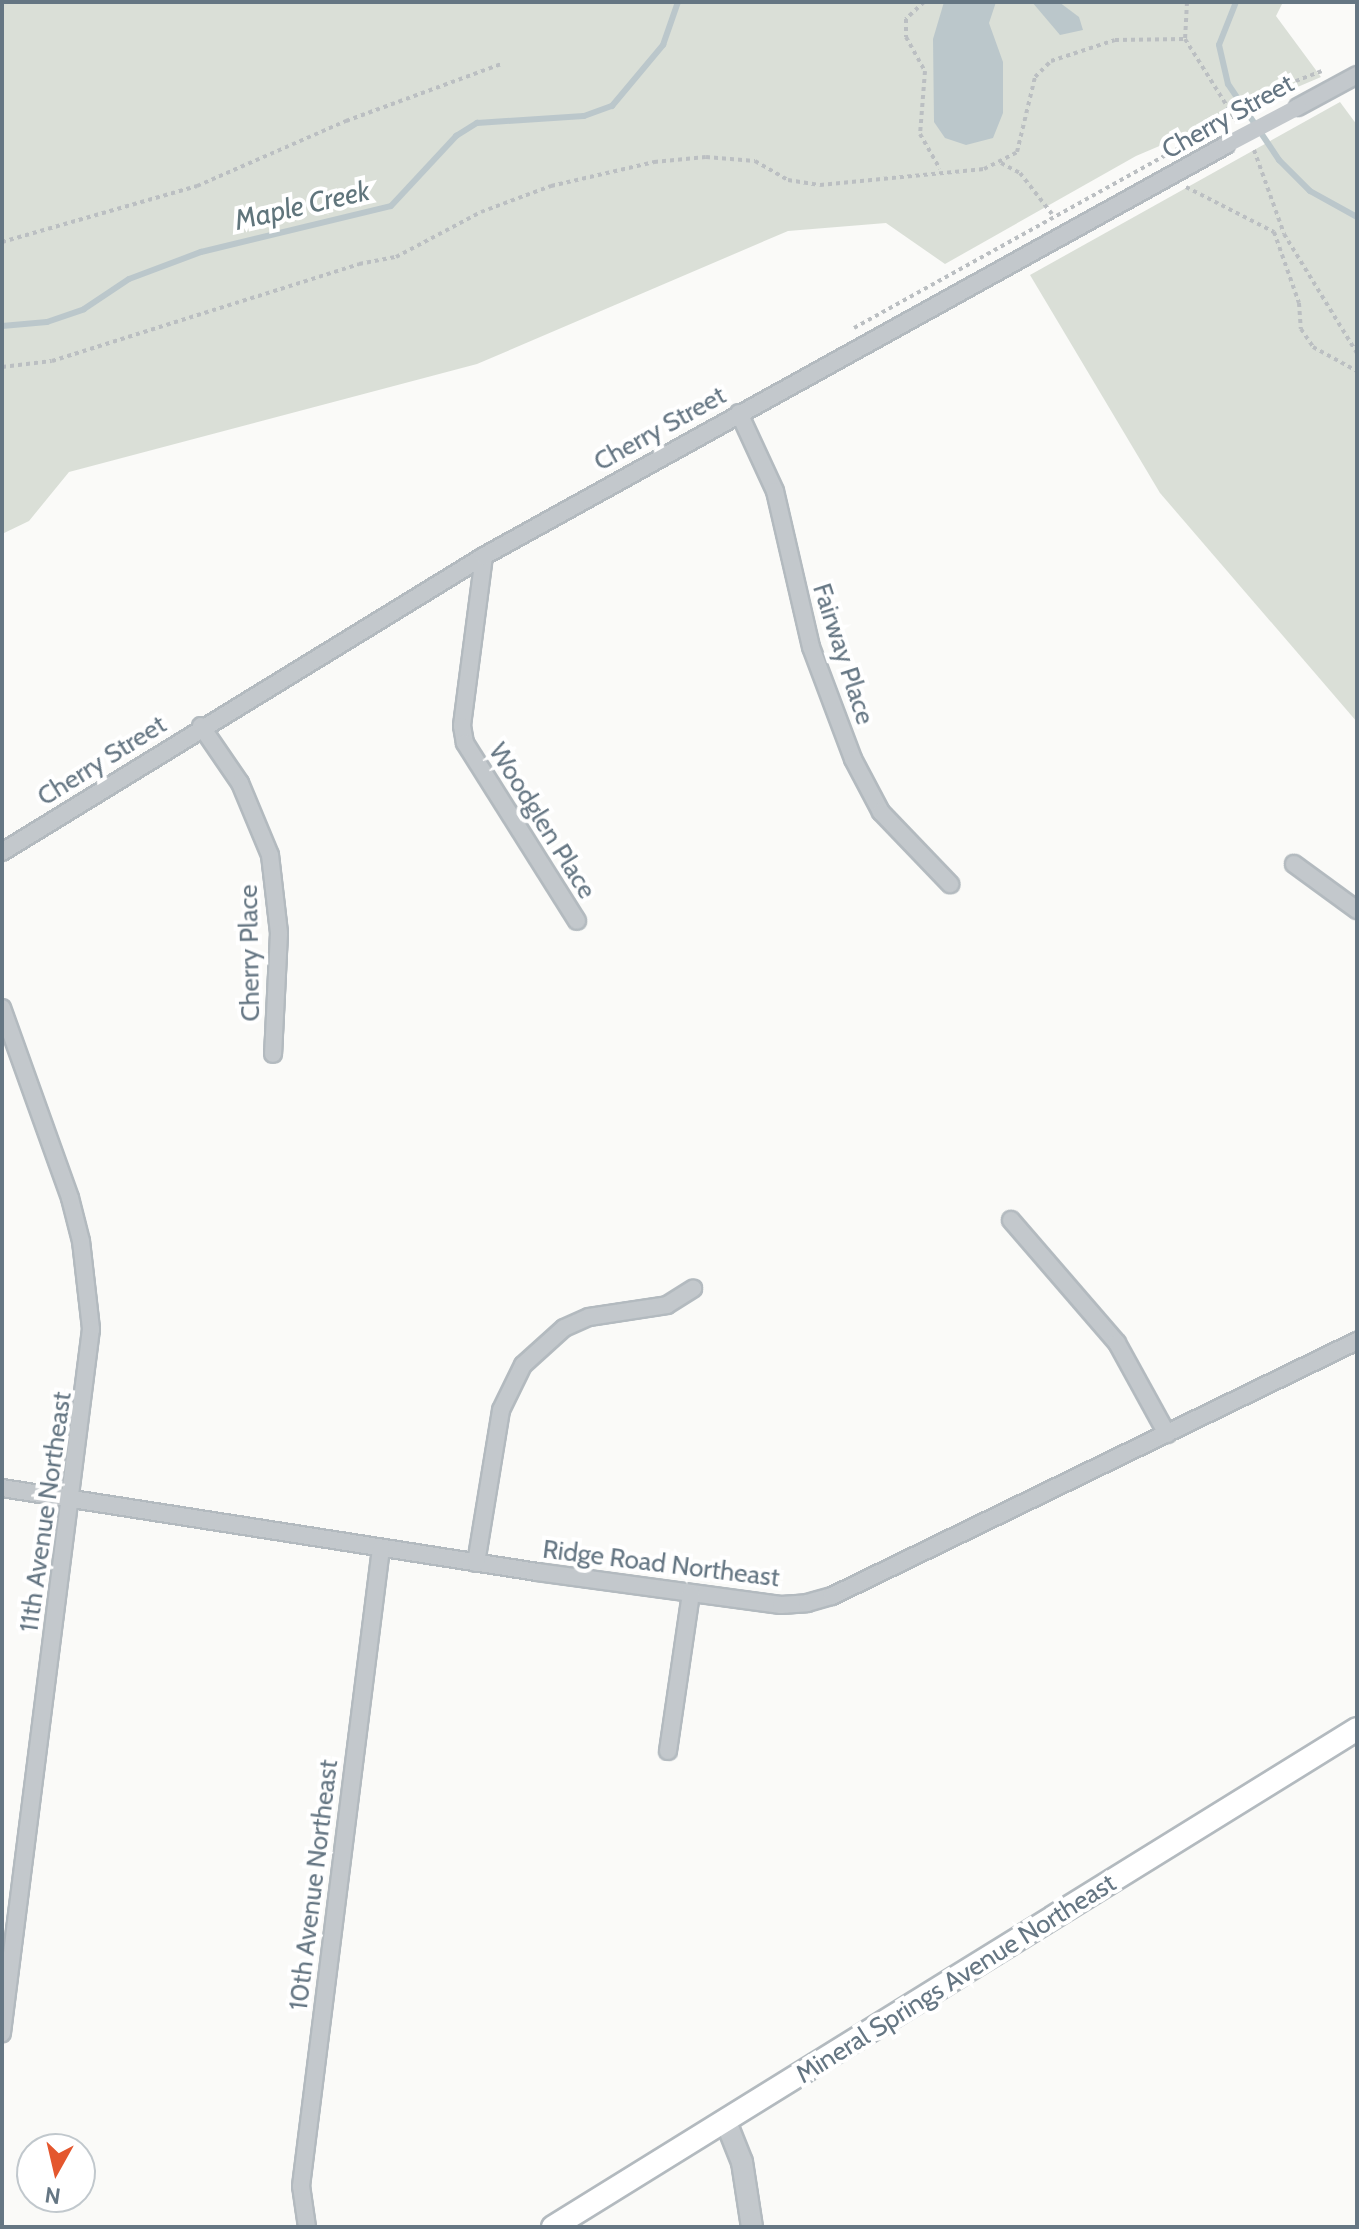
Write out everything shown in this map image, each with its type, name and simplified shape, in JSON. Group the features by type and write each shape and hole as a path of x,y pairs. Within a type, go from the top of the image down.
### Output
{"main road":[{"name":"Mineral Springs Avenue Northeast","path":"553,2227 1357,1729"}],"street":[{"name":"Cherry Street","path":"2,852 201,726 484,556 1357,75"},
{"name":"Fairway Place","path":"739,413 775,491 811,647 853,759 881,812 950,884"},
{"name":"Woodglen Place","path":"484,556 462,726 465,743 577,921"},
{"name":"Cherry Place","path":"201,726 240,783 270,855 279,933 273,1054"},
{"path":"1294,864 1357,910"},
{"name":"11th Avenue Northeast","path":"2,1008 70,1198 88,1285 89,1373 2,2033"},
{"path":"1011,1220 1117,1343 1167,1434"},
{"path":"476,1563 501,1410 523,1365 553,1336 589,1317 667,1305 693,1289"},
{"name":"Ridge Road Northeast","path":"2,1488 476,1563 781,1605 832,1596 1357,1341"},
{"name":"10th Avenue Northeast","path":"307,2227 301,2186 381,1548"},
{"path":"668,1751 691,1594"},
{"path":"726,2122 742,2162 752,2227"}],"path":[{"path":"924,2 906,19 906,37 925,71 920,134 940,169"},
{"path":"1187,2 1185,39 1242,131"},
{"path":"2,367 52,361 359,264 396,257 481,212 551,186 654,162 706,157 755,161 788,180 820,185 1001,163 1017,152 1035,77 1051,61 1115,40 1185,39"},
{"path":"2,242 197,186 346,121 501,64"},
{"path":"1218,126 1288,84"},
{"path":"1251,144 1284,234 1357,353"},
{"path":"1001,163 1020,173 1066,233"},
{"path":"1175,174 1205,201 1232,208 1274,232 1299,303 1301,329 1313,347 1357,371"}],"shaded area":[{"path":"2,2 1283,2 1276,16 1321,77 1136,156 945,264 886,223 788,231 477,364 69,472 29,521 2,534"},
{"path":"944,2 996,2 989,23 1003,62 1003,113 993,138 966,145 945,138 934,122 933,39"},
{"path":"1032,2 1059,2 1079,17 1083,30 1060,35"},
{"path":"1340,102 1357,125 1357,722 1160,493 1030,275"}],"waterway":[{"name":"Maple Creek","path":"2,326 47,322 84,309 129,279 201,252 391,206 456,136 477,123 584,116 612,106 663,45 678,2"},
{"name":"Maple Creek","path":"1236,2 1219,45 1228,84 1279,160 1310,191 1357,217"}]}
